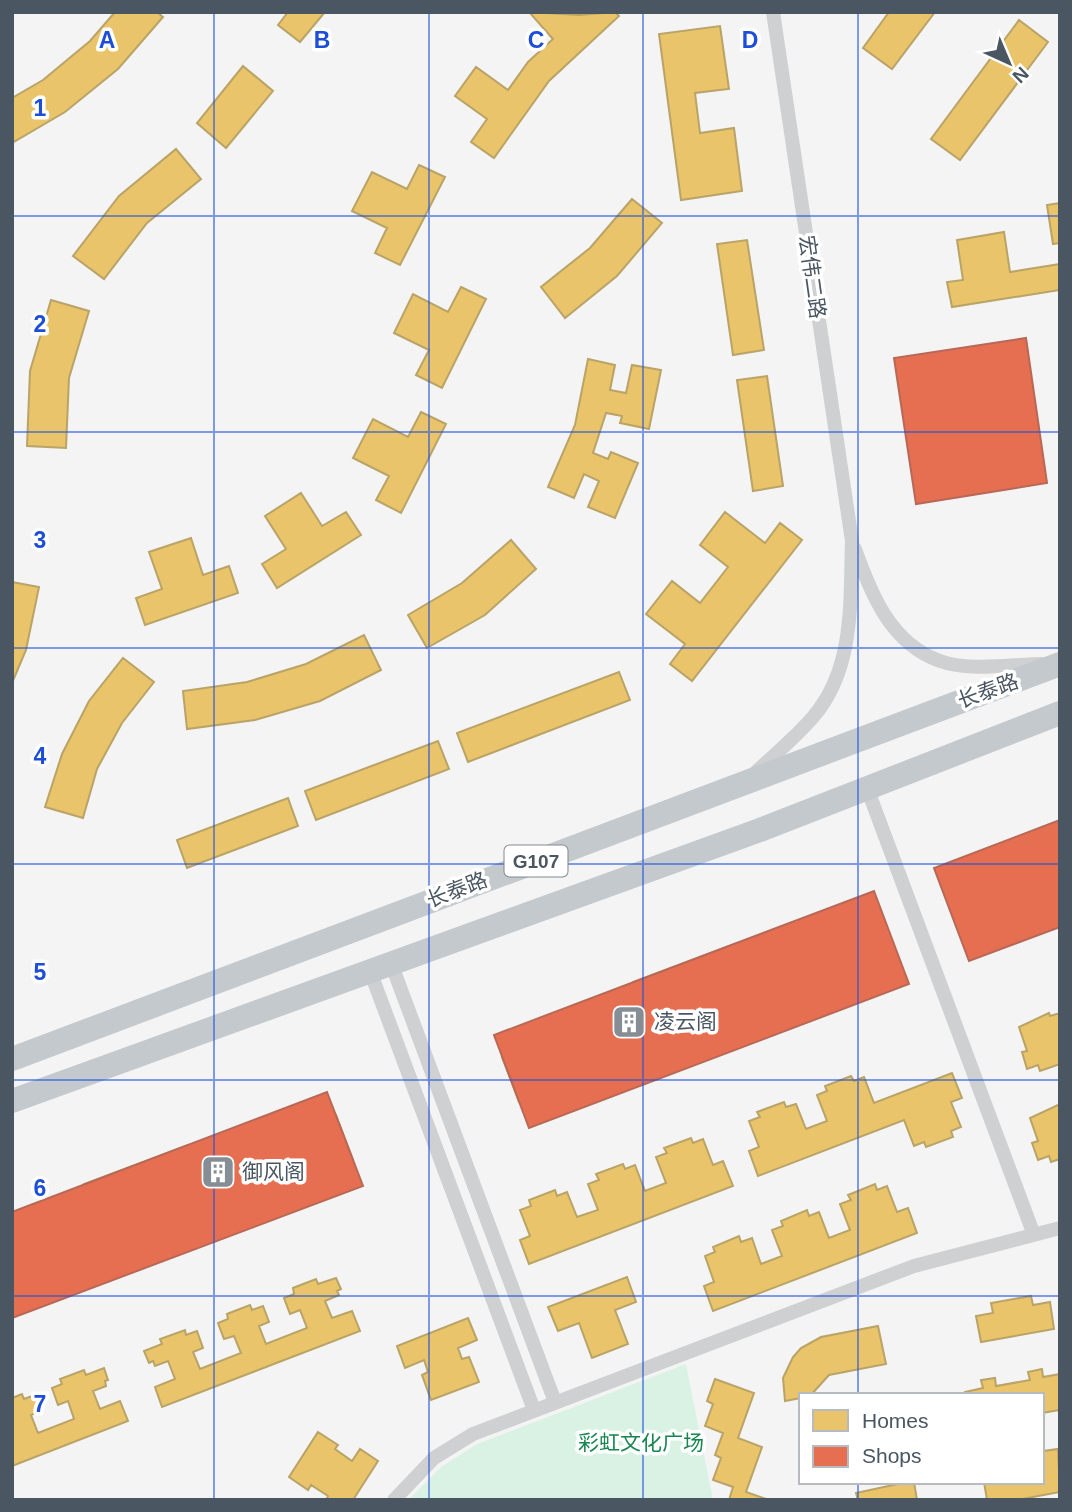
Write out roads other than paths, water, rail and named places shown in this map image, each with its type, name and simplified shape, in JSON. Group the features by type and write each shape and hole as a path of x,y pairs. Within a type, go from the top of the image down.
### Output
{"highway":[{"name":"长泰路","path":"12,1059 1060,664"},
{"name":"G107","path":"12,1101 867,788 1060,713"}],"street":[{"name":"宏伟二路","path":"773,12 852,541"},
{"path":"852,541 871,594 888,622 917,648 941,662 968,665 1060,664"},
{"path":"746,781 814,716 831,689 842,661 849,627 852,541"},
{"path":"867,788 1034,1235"},
{"path":"380,967 555,1402"},
{"path":"380,967 534,1410"},
{"path":"394,1500 434,1458 472,1434 914,1266 1060,1228"}],"place":[{"name":"凌云阁","path":"629,1022"},
{"name":"御风阁","path":"218,1172"}],"park label":[{"name":"彩虹文化广场","path":"641,1443"}]}
